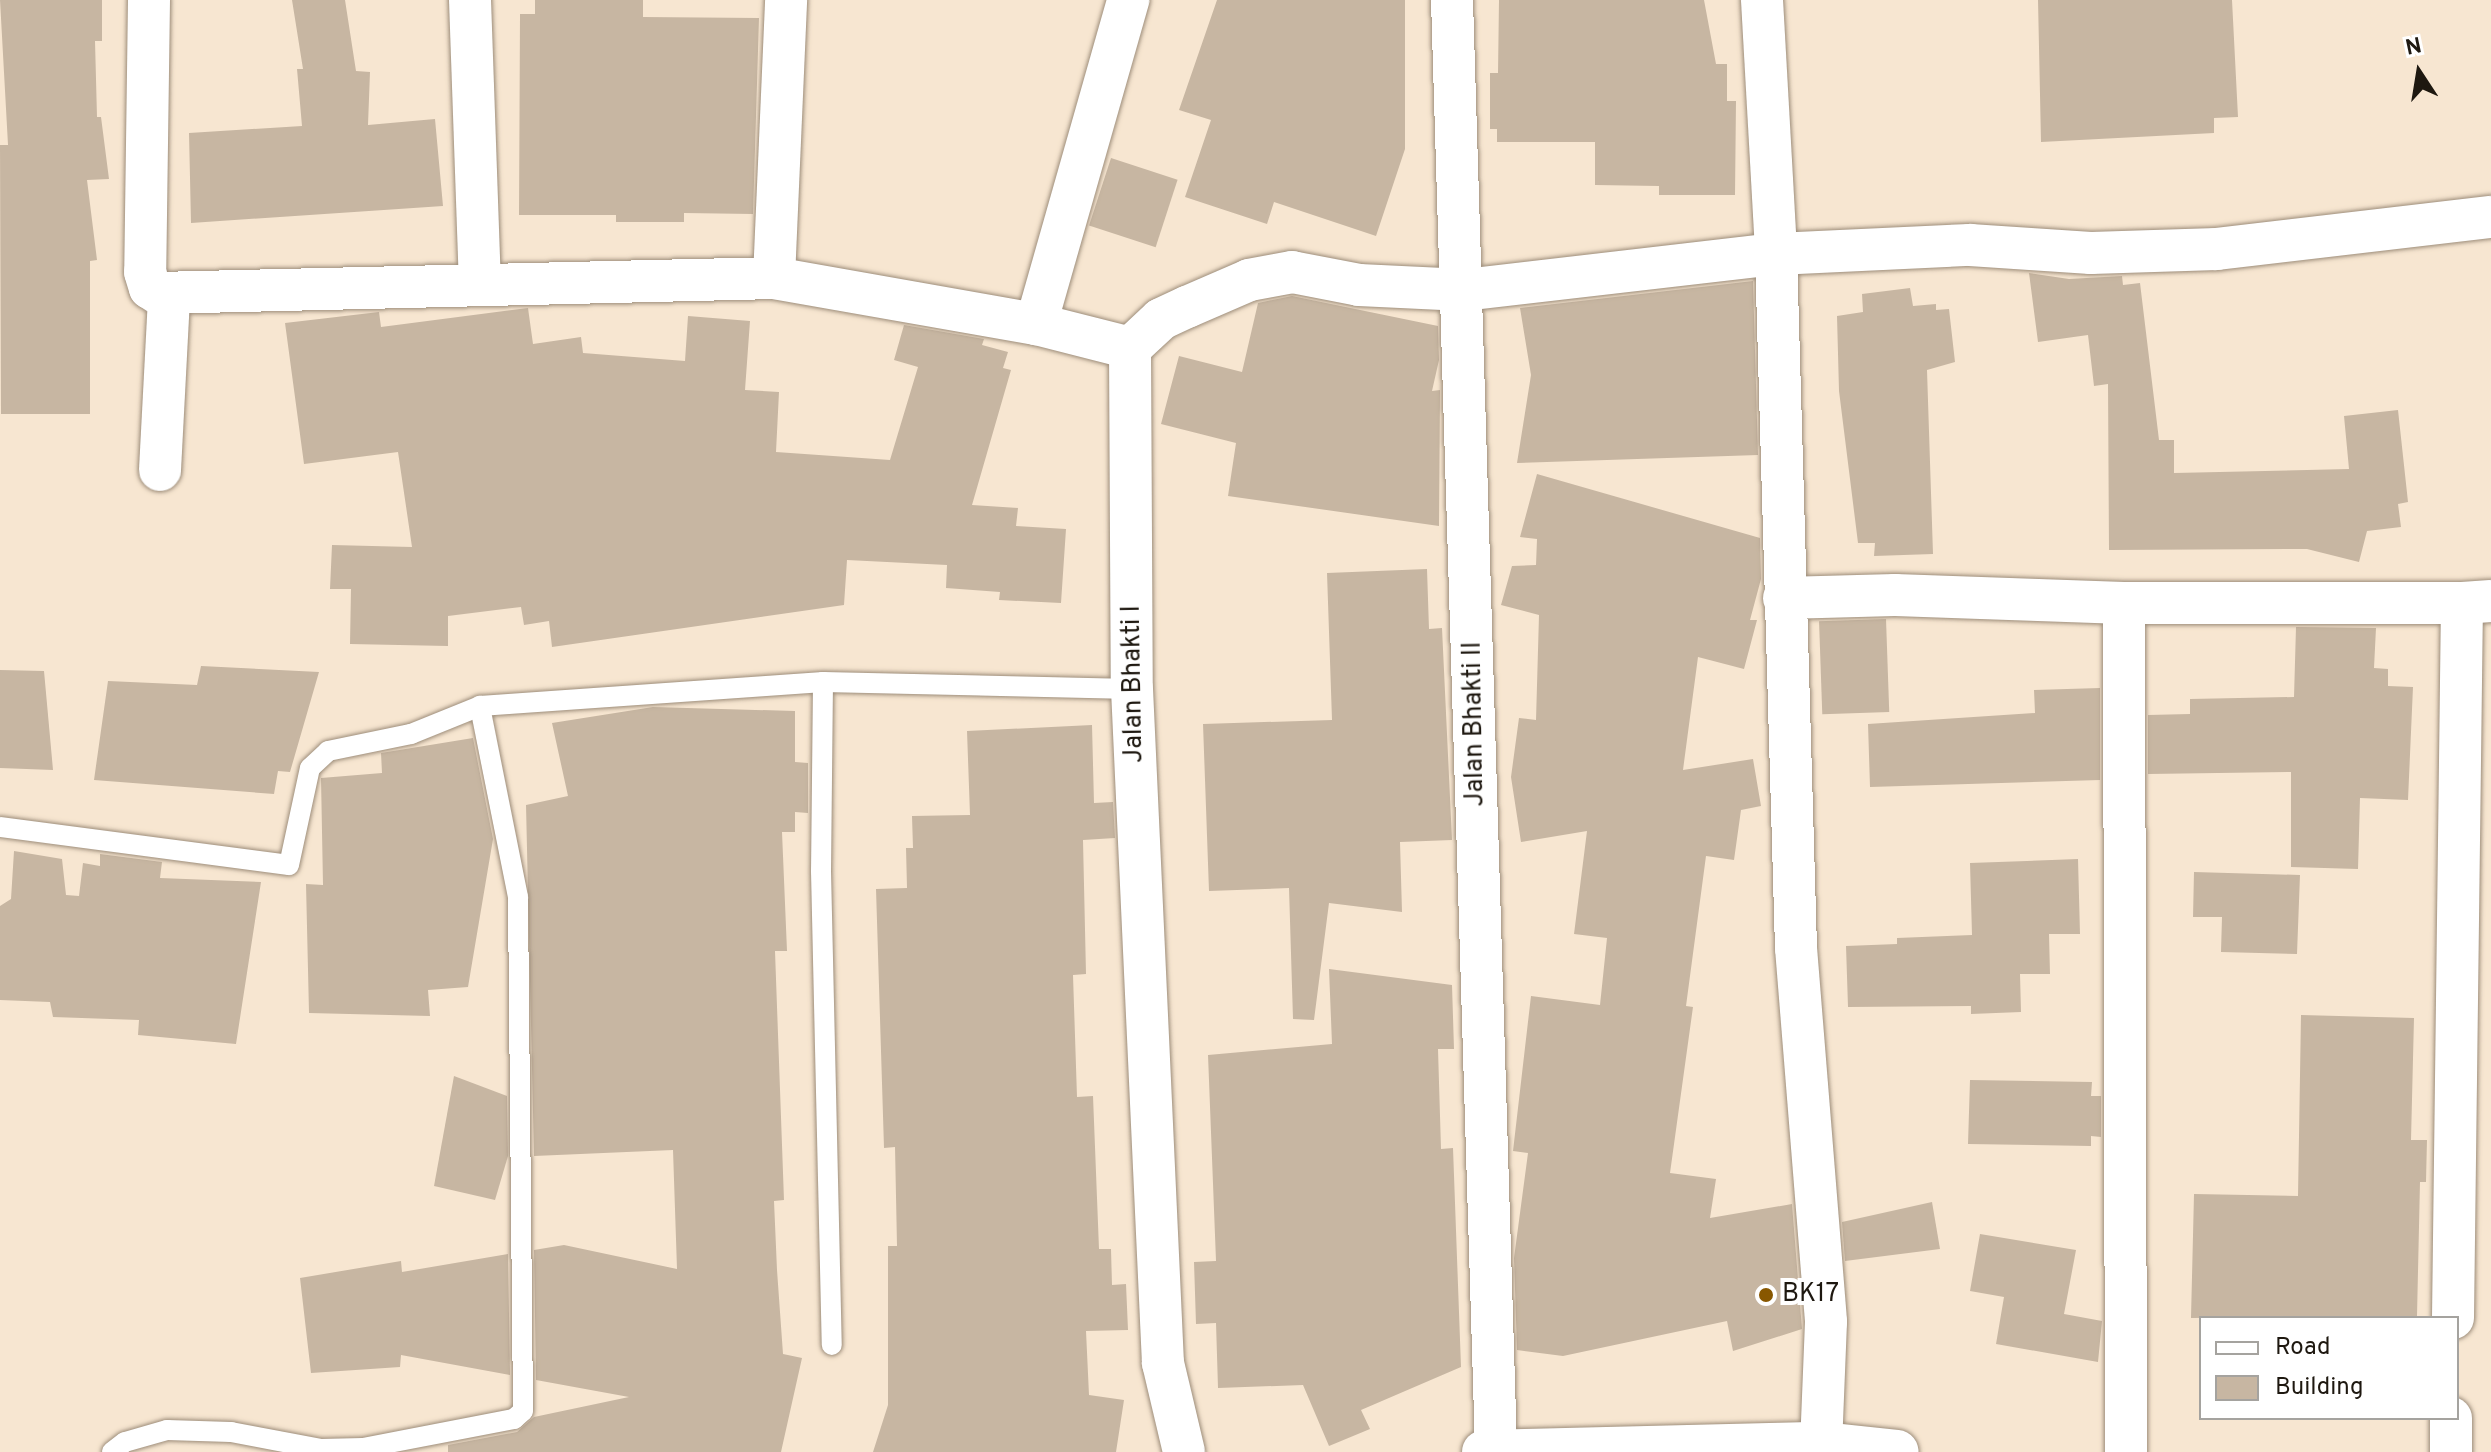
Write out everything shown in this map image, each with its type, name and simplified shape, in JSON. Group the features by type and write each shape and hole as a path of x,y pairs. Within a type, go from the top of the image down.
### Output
{"street":[{"path":"149,0 145,272 150,288 169,296 480,282 774,278 1036,324 1130,348 1161,319 1269,275 1292,272 1359,285 1464,290 1776,254 1970,245 2091,253 2217,249 2491,217"},
{"path":"470,0 480,282"},
{"path":"774,278 786,0"},
{"path":"1036,324 1128,0"},
{"name":"Jalan Bhakti II","path":"1452,0 1464,290 1490,1450"},
{"path":"1762,0 1776,254 1784,598 1804,1080 1826,1322 1821,1444"},
{"path":"160,470 169,296"},
{"name":"Jalan Bhakti I","path":"1130,348 1132,689 1163,1363 1184,1452"},
{"path":"1784,598 1895,595 2124,603 2476,602 2453,1316"},
{"path":"2124,603 2126,1452"},
{"path":"2451,1420 2451,1452"},
{"path":"1490,1450 1821,1444 1897,1452"}],"lane":[{"path":"823,682 821,871 832,1345"},
{"path":"0,827 289,865 310,768 328,751 411,734 480,706 823,682 1132,689"},
{"path":"112,1452 125,1442 167,1430 231,1432 321,1449 363,1448 514,1419 523,1411 518,897 480,706"}],"building":[{"path":"0,0 102,0 102,41 95,41 97,117 101,117 109,179 87,180 97,260 90,261 90,414 1,414 0,145 8,145"},
{"path":"292,0 345,0 356,71 370,72 368,125 435,119 443,206 191,223 189,133 302,126 297,69 303,69"},
{"path":"535,0 643,0 643,17 759,18 753,214 684,213 684,222 616,222 616,215 519,215 520,14 535,14"},
{"path":"1217,0 1405,0 1405,149 1376,236 1274,202 1267,224 1185,197 1211,120 1179,110"},
{"path":"1499,0 1704,0 1716,64 1727,64 1727,101 1736,101 1735,195 1659,195 1659,186 1595,185 1595,142 1497,142 1497,129 1490,129 1490,73 1498,73"},
{"path":"2038,0 2232,0 2238,117 2214,118 2214,133 2041,142"},
{"path":"1111,158 1178,180 1156,247 1089,226"},
{"path":"2029,273 2069,279 2122,276 2123,285 2140,283 2159,440 2174,440 2174,473 2349,469 2344,416 2398,410 2408,502 2398,504 2401,527 2367,531 2359,562 2307,549 2109,550 2108,384 2094,386 2088,335 2038,342"},
{"path":"1753,281 1758,455 1517,463 1531,375 1520,308"},
{"path":"1910,288 1913,306 1936,304 1936,310 1949,309 1955,362 1927,370 1933,554 1874,556 1875,543 1858,543 1839,391 1837,316 1863,312 1862,294"},
{"path":"1292,296 1438,326 1439,360 1432,391 1440,390 1439,526 1228,496 1236,443 1161,424 1179,356 1242,372 1258,303"},
{"path":"528,308 533,344 581,337 583,353 685,361 688,316 750,321 745,390 779,392 776,452 890,460 918,367 894,360 904,325 984,339 982,345 1008,352 1003,368 1011,370 972,505 1018,508 1016,526 1066,529 1061,603 999,600 1000,592 946,588 947,565 847,560 844,605 552,647 549,621 524,625 521,607 448,616 448,646 350,644 351,589 330,589 332,545 412,547 398,452 304,464 285,323 379,312 381,327"},
{"path":"1537,474 1760,538 1761,579 1750,620 1757,620 1744,669 1698,657 1683,770 1753,759 1761,806 1741,810 1734,860 1706,856 1686,1006 1693,1007 1670,1173 1716,1179 1710,1218 1792,1204 1802,1329 1733,1351 1727,1321 1563,1356 1517,1350 1514,1258 1528,1153 1513,1151 1531,996 1600,1005 1607,938 1574,934 1587,831 1521,842 1511,777 1519,718 1536,720 1539,615 1501,605 1512,566 1536,565 1537,539 1520,537"},
{"path":"1427,569 1429,629 1442,628 1452,840 1400,842 1402,912 1329,903 1314,1020 1293,1019 1289,888 1209,891 1203,724 1332,720 1327,573"},
{"path":"1886,619 1889,712 1822,714 1819,621"},
{"path":"2296,627 2376,628 2374,668 2388,669 2388,686 2413,687 2408,800 2360,798 2358,869 2291,867 2291,772 2148,774 2148,715 2190,714 2190,699 2294,697"},
{"path":"201,666 319,672 290,772 278,771 274,794 94,780 108,681 197,685"},
{"path":"0,670 44,671 53,770 0,768"},
{"path":"2100,688 2100,780 1870,787 1868,724 2035,713 2034,690"},
{"path":"653,707 795,711 795,762 808,763 808,813 795,812 795,832 782,832 787,951 775,951 784,1200 774,1201 777,1270 783,1354 802,1358 781,1452 448,1452 448,1445 517,1432 534,1417 629,1397 536,1380 534,1250 564,1245 677,1269 673,1150 534,1156 526,805 568,796 552,723"},
{"path":"1092,725 1094,803 1113,802 1115,838 1083,840 1086,974 1073,975 1077,1097 1093,1096 1099,1249 1111,1249 1112,1285 1126,1284 1128,1330 1086,1331 1089,1395 1124,1400 1116,1452 873,1452 888,1405 888,1246 897,1246 895,1147 884,1148 876,889 907,888 906,848 913,848 912,816 970,815 967,731"},
{"path":"473,738 493,839 468,987 428,990 430,1016 309,1013 306,884 323,885 321,778 382,773 381,753"},
{"path":"14,851 62,859 66,895 79,896 83,863 100,866 100,854 162,862 160,878 261,882 236,1044 138,1035 139,1020 53,1017 50,1002 0,1000 0,906 11,899"},
{"path":"2078,859 2080,934 2049,934 2050,974 2020,974 2021,1012 1971,1014 1971,1006 1848,1007 1846,946 1897,944 1897,938 1972,935 1970,863"},
{"path":"2194,872 2300,875 2297,954 2221,952 2222,917 2193,917"},
{"path":"1329,969 1452,985 1454,1049 1438,1049 1441,1149 1453,1148 1461,1367 1361,1410 1370,1429 1329,1446 1303,1385 1218,1388 1216,1323 1196,1324 1194,1262 1216,1261 1208,1055 1332,1044"},
{"path":"2301,1015 2414,1018 2411,1140 2427,1140 2426,1182 2420,1182 2417,1316 2191,1318 2194,1194 2298,1196"},
{"path":"454,1076 507,1096 508,1156 495,1200 434,1186"},
{"path":"1970,1080 2092,1082 2091,1096 2101,1096 2101,1137 2091,1136 2091,1146 1968,1144"},
{"name":"BK17","path":"1932,1202 1940,1249 1845,1261 1842,1222"},
{"path":"1980,1234 2076,1250 2064,1314 2102,1321 2098,1362 1996,1344 2004,1297 1970,1291"},
{"path":"508,1254 510,1375 401,1355 400,1367 311,1373 300,1278 401,1261 402,1272"}],"place":[{"name":"BK17","path":"1766,1295"}]}
